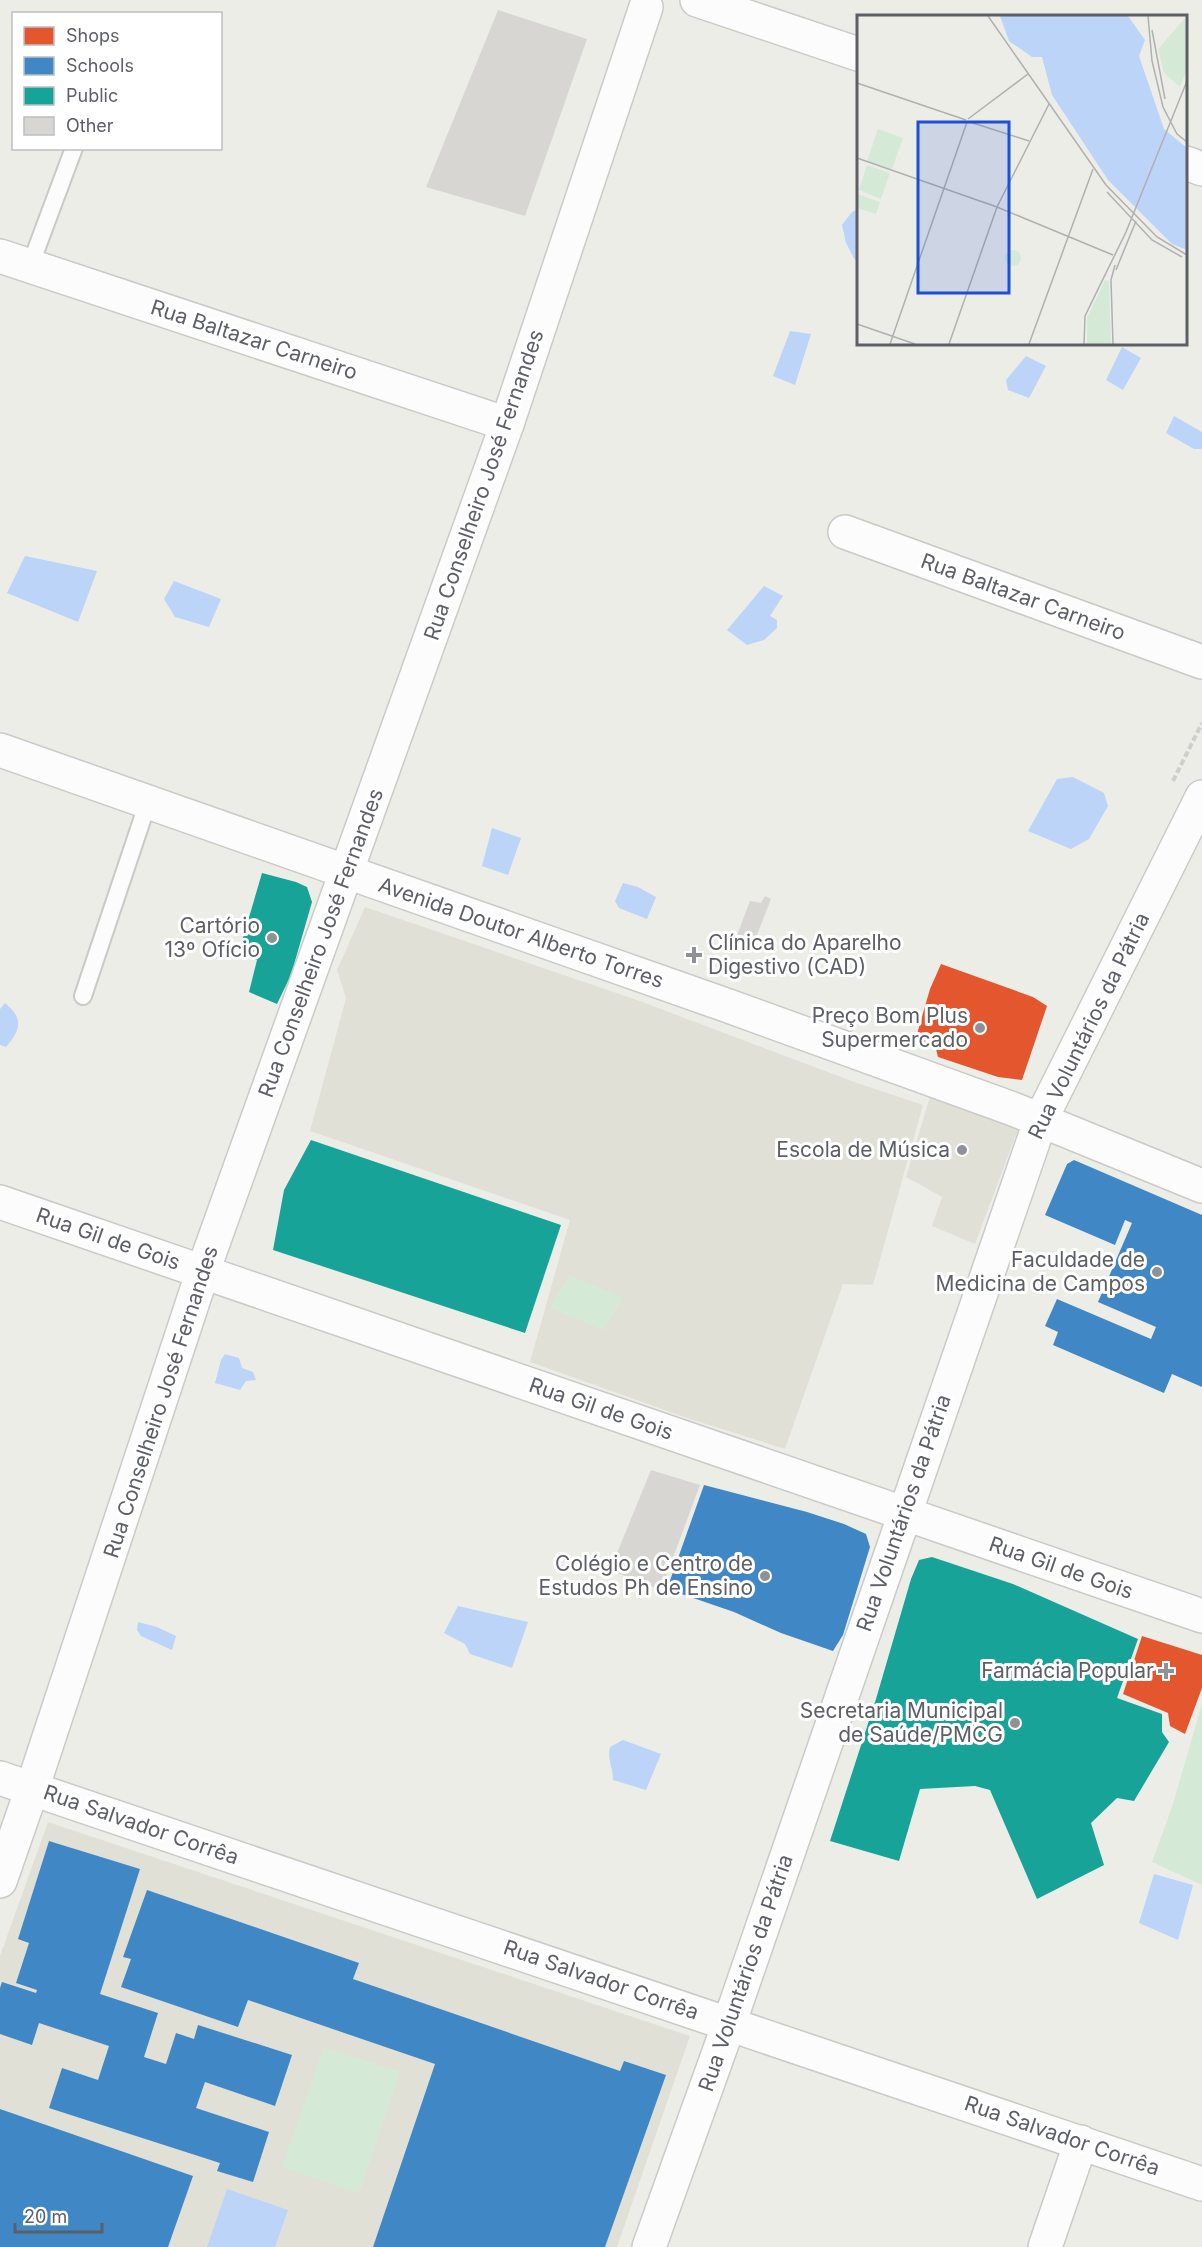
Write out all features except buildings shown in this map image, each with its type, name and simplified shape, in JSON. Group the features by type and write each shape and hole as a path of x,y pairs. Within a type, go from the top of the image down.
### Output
{"main road":[{"path":"642,3 663,10 671,8 680,0"},
{"path":"697,0 857,54"},
{"name":"Rua Conselheiro José Fernandes","path":"0,1881 203,1271 507,424 642,3"},
{"path":"1187,165 1202,169"},
{"name":"Rua Baltazar Carneiro","path":"15,261 507,424"},
{"name":"Rua Baltazar Carneiro","path":"845,532 1202,662"},
{"name":"Avenida Doutor Alberto Torres","path":"0,750 746,1012 1041,1119 1202,1186"},
{"name":"Rua Voluntários da Pátria","path":"649,2247 729,2024 903,1513 1041,1119 1202,797"},
{"name":"Rua Gil de Gois","path":"0,1203 1202,1616"},
{"name":"Rua Salvador Corrêa","path":"0,1778 1202,2184"},
{"path":"1045,2247 1081,2142"}],"lane":[{"path":"15,261 73,150"},
{"path":"83,996 148,802"}],"shaded area":[{"path":"365,907 637,1000 857,1083 923,1105 873,1285 843,1284 785,1449 687,1418 530,1362 570,1220 310,1131 346,998 337,970"},
{"name":"Escola de Música","path":"931,1093 1020,1124 975,1244 932,1226 942,1197 906,1177"},
{"path":"48,1822 690,2036 617,2247 0,2247 0,1956"}],"green space":[{"path":"569,1275 623,1298 604,1330 550,1308"},
{"path":"1202,1704 1202,1885 1152,1862 1172,1807"},
{"path":"324,2047 400,2072 359,2193 282,2167"}],"water":[{"path":"857,210 857,259 855,260 846,243 842,225 852,212"},
{"path":"790,331 811,334 795,385 773,376"},
{"path":"1122,347 1141,358 1123,390 1106,380"},
{"path":"1026,356 1046,366 1029,398 1008,390 1006,380"},
{"path":"1174,416 1202,432 1202,449 1194,449 1166,433"},
{"path":"25,556 97,571 78,622 7,593"},
{"path":"174,581 221,599 209,627 175,617 164,599"},
{"path":"764,586 783,596 770,616 777,620 777,628 764,640 747,645 727,630"},
{"path":"1073,777 1104,793 1108,806 1089,839 1071,849 1028,831 1057,779"},
{"path":"492,828 521,838 508,875 482,866"},
{"path":"623,883 638,887 656,897 647,919 619,908 615,901"},
{"path":"5,1003 18,1019 15,1035 6,1047 0,1045 0,1009"},
{"path":"225,1354 239,1358 242,1368 253,1372 256,1380 246,1381 240,1390 215,1383 221,1360"},
{"path":"458,1606 528,1622 512,1668 470,1654 465,1644 444,1633"},
{"path":"138,1622 157,1627 176,1636 172,1650 141,1636 137,1630"},
{"path":"623,1740 661,1754 646,1790 613,1780 609,1756 610,1747"},
{"path":"1154,1874 1193,1885 1178,1940 1139,1923"},
{"path":"227,2189 288,2210 275,2247 207,2247"}],"place":[{"name":"Cartório 13º Ofício","path":"272,938"},
{"name":"Clínica do Aparelho Digestivo (CAD)","path":"694,955"},
{"name":"Preço Bom Plus Supermercado","path":"980,1028"},
{"name":"Escola de Música","path":"962,1150"},
{"name":"Faculdade de Medicina de Campos","path":"1157,1272"},
{"name":"Colégio e Centro de Estudos Ph de Ensino","path":"765,1576"},
{"name":"Farmácia Popular","path":"1166,1671"},
{"name":"Secretaria Municipal de Saúde/PMCG","path":"1015,1723"}]}
